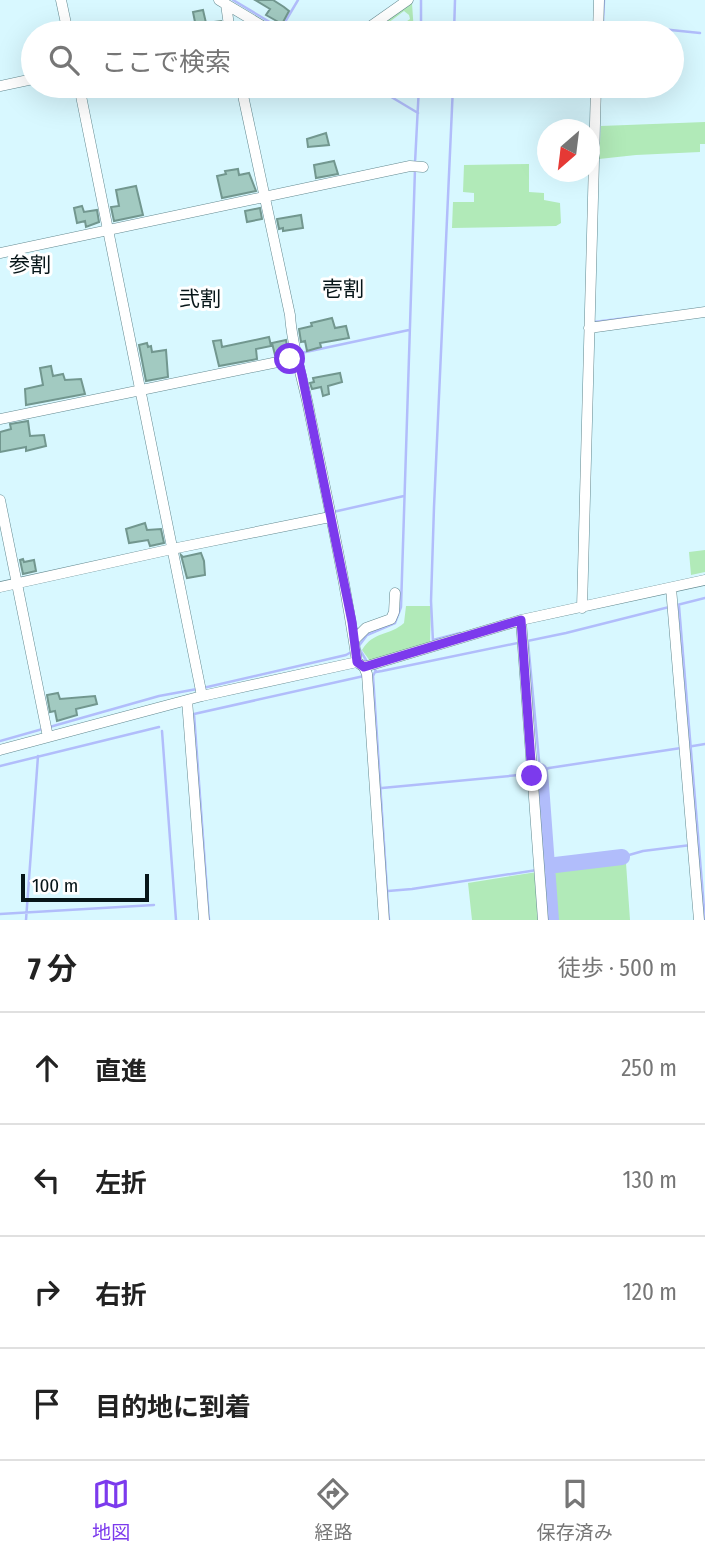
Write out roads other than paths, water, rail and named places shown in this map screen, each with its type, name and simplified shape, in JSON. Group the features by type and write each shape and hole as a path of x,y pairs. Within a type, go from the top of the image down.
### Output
{"street":[{"path":"61,0 65,21"},
{"path":"378,21 408,0"},
{"path":"598,21 599,0"},
{"path":"223,2 227,21"},
{"path":"223,2 254,21"},
{"path":"0,86 21,82"},
{"path":"82,98 201,691"},
{"path":"243,98 294,359 360,660 384,920"},
{"path":"582,605 592,327 596,98"},
{"path":"0,253 109,228 418,167"},
{"path":"592,327 705,312"},
{"path":"0,419 294,359"},
{"path":"0,500 46,732"},
{"path":"0,587 16,581 328,518"},
{"path":"0,750 46,732 187,700 201,691 360,660 582,605 705,580"},
{"path":"671,587 699,920"},
{"path":"360,660 366,628 391,619 395,593"},
{"path":"521,620 543,920"},
{"path":"187,700 204,920"}],"waterway":[{"path":"233,0 268,21"},
{"path":"286,21 298,0"},
{"path":"421,0 421,21"},
{"path":"454,21 455,0"},
{"path":"603,21 604,0"},
{"path":"684,31 700,33"},
{"path":"393,98 418,113"},
{"path":"415,163 418,98"},
{"path":"433,642 431,601 434,507 452,98"},
{"path":"358,647 367,635 395,623 401,607 415,169"},
{"path":"594,322 642,316"},
{"path":"301,353 409,330"},
{"path":"333,512 404,496"},
{"path":"375,669 376,672 382,671 566,633 705,598"},
{"path":"679,606 705,920"},
{"path":"433,640 460,633"},
{"path":"528,642 540,771"},
{"path":"360,650 366,660"},
{"path":"203,688 346,655 353,651"},
{"path":"375,672 373,676 389,920"},
{"path":"209,920 194,714 364,676"},
{"path":"0,741 159,696 197,689"},
{"path":"0,766 159,727"},
{"path":"162,731 176,920"},
{"path":"687,747 705,744"},
{"path":"536,773 549,768 681,748"},
{"path":"26,920 38,756"},
{"path":"540,771 551,920"},
{"path":"382,788 530,774"},
{"path":"622,857 643,851 691,845"},
{"path":"547,866 622,857"},
{"path":"388,891 537,870"},
{"path":"0,914 154,905"}],"district":[{"name":"参割","path":"30,265"},
{"name":"壱割","path":"343,289"},
{"name":"弐割","path":"200,299"}]}
